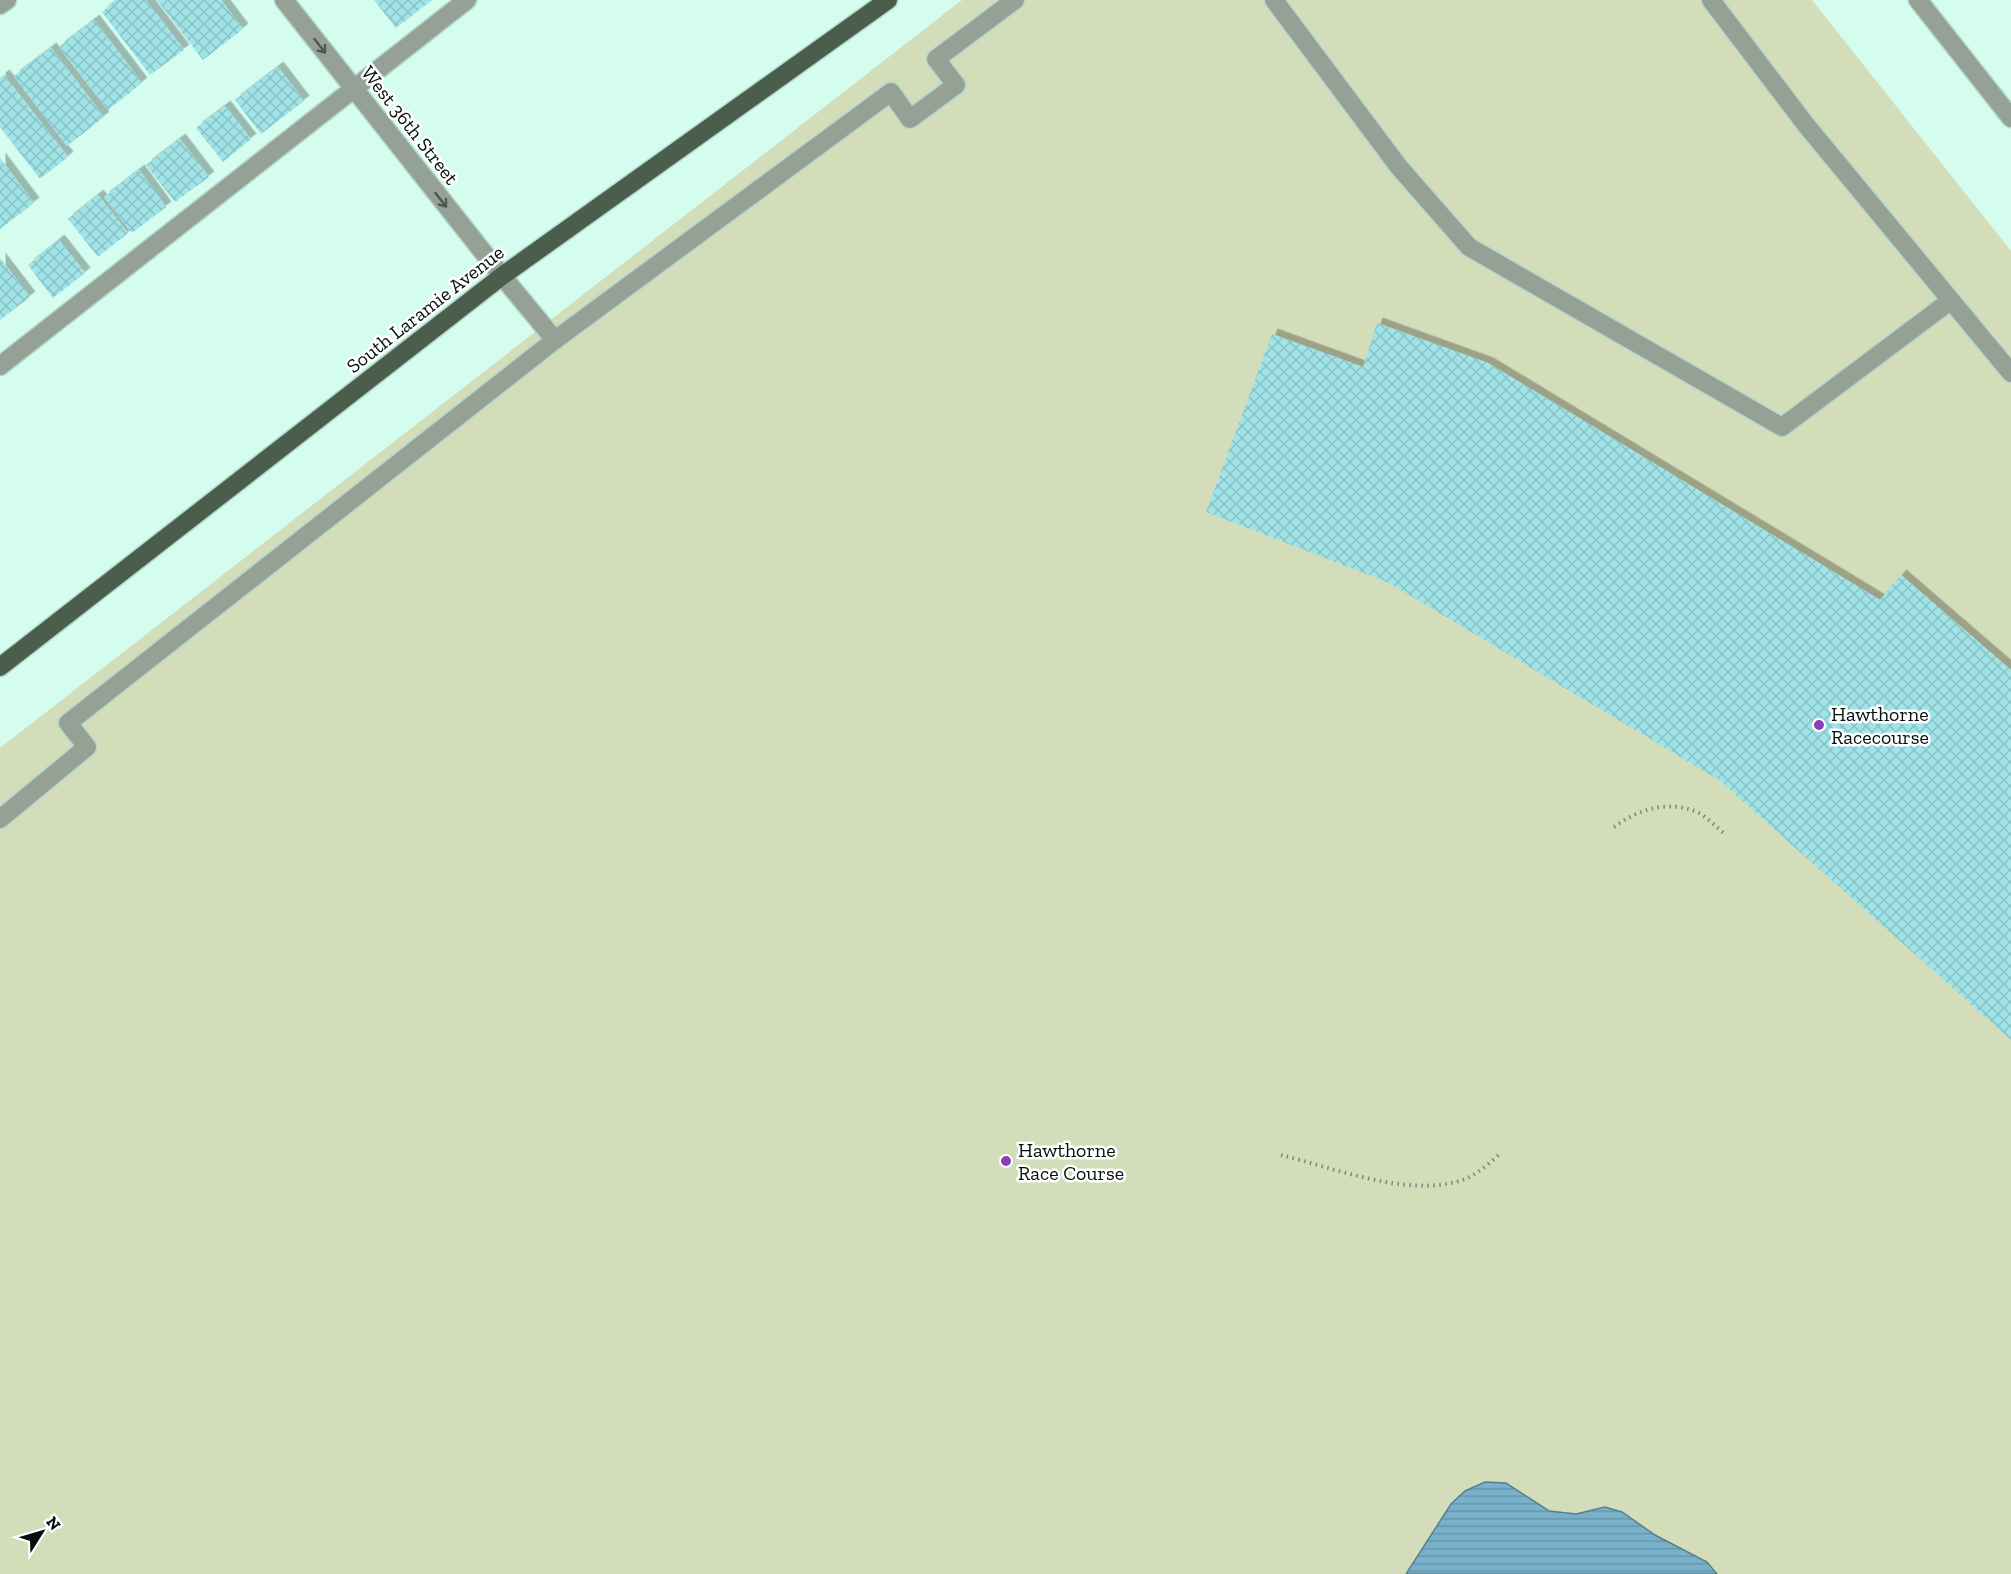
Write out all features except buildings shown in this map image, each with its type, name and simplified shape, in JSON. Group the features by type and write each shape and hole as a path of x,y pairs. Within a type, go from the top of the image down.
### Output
{"main road":[{"name":"South Laramie Avenue","path":"0,668 502,276 888,0"}],"street":[{"path":"0,5 7,0"},
{"name":"West 36th Street","path":"284,0 555,340"},
{"path":"0,366 467,0"},
{"path":"0,819 87,747 68,723 555,340 891,92 910,119 956,85 936,59 1015,0"},
{"path":"1274,0 1399,167 1469,247 1782,427 1950,301"},
{"path":"1711,0 1806,124 2011,373"},
{"path":"1918,0 2011,118"}],"path":[{"path":"1614,827 1633,814 1653,807 1672,806 1699,813 1725,834"},
{"path":"1281,1155 1424,1187 1460,1181 1483,1169 1501,1153"}],"green space":[{"name":"Hawthorne Race Course","path":"962,0 1812,0 2011,251 2011,1574 0,1574 0,748"}],"water":[{"path":"1485,1482 1506,1483 1549,1511 1576,1514 1605,1507 1622,1512 1655,1535 1707,1562 1717,1574 1406,1574 1451,1504 1465,1491"}],"place":[{"name":"Hawthorne Racecourse","path":"1819,725"},
{"name":"Hawthorne Race Course","path":"1006,1161"}]}
